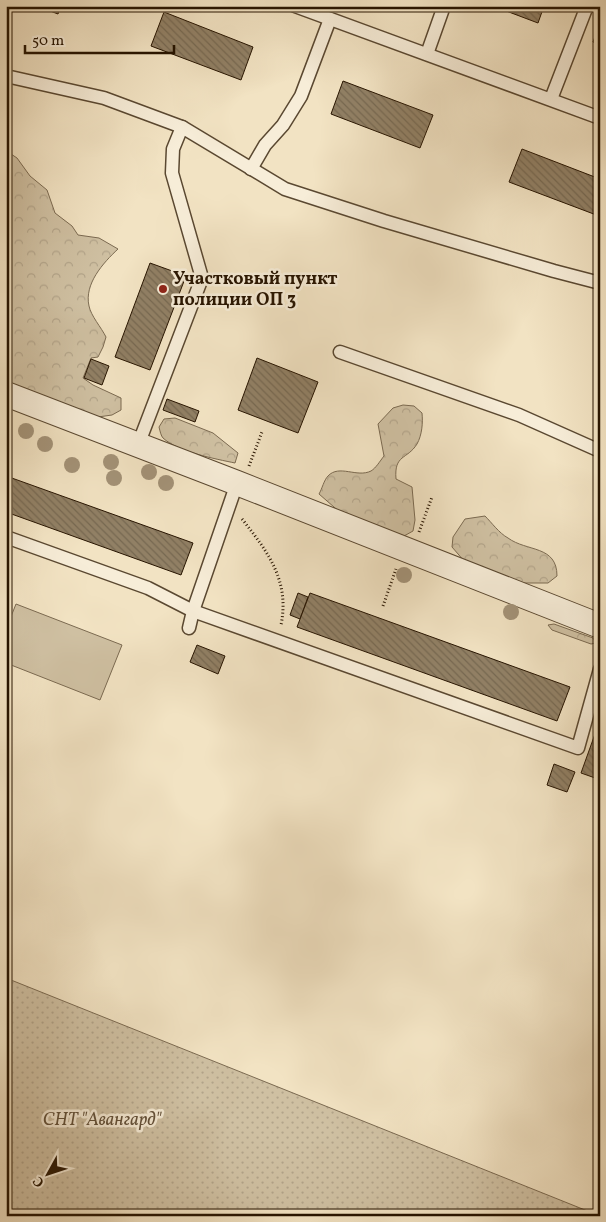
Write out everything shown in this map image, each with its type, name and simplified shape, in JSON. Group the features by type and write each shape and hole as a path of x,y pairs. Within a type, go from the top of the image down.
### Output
{"street":[{"path":"7,397 138,445 236,490 408,550 600,626"}],"lane":[{"path":"295,6 600,118"},
{"path":"427,54 444,6"},
{"path":"551,99 587,6"},
{"path":"252,169 265,145 283,125 301,96 330,19"},
{"path":"6,76 104,98 182,127 284,189 384,222 554,271 600,282"},
{"path":"138,445 202,278 172,173 173,149 182,127"},
{"path":"340,352 519,415 600,450"},
{"path":"189,628 193,611 236,490"},
{"path":"6,537 148,588 193,611 578,748 600,669"}],"path":[{"path":"262,432 236,490 259,541 274,564 282,589 284,612 278,641"},
{"path":"383,606 432,497"}],"green space":[{"path":"8,152 17,158 30,176 47,190 55,213 72,226 78,235 99,238 118,249 96,274 89,290 90,310 106,337 98,357 91,358 83,378 93,385 121,398 121,410 112,415 91,418 6,384 6,153"},
{"path":"403,405 414,406 422,413 419,440 413,449 399,461 396,471 396,479 412,487 415,520 413,531 404,536 393,534 342,514 319,494 327,478 332,473 343,471 366,473 375,468 384,456 378,424 393,408"},
{"path":"175,418 213,433 238,453 235,463 187,451 163,438 159,427 164,419"},
{"path":"485,516 508,538 547,554 556,566 557,576 548,583 516,583 465,562 452,547 453,537 465,519"},
{"path":"16,604 122,645 100,700 6,663 6,629"},
{"path":"554,624 593,638 596,643 591,644 552,630 548,625"},
{"name":"СНТ \"Авангард\"","path":"6,978 590,1212 588,1216 6,1216"}],"building":[{"path":"37,6 61,6 58,14"},
{"path":"493,6 544,6 538,23"},
{"path":"164,12 253,47 241,80 151,46"},
{"path":"600,23 600,45 593,42"},
{"path":"343,81 433,115 420,148 331,114"},
{"path":"522,149 600,179 599,216 509,182"},
{"path":"150,263 186,276 150,370 115,357"},
{"path":"257,358 318,382 298,433 238,410"},
{"path":"91,359 109,366 102,385 84,378"},
{"path":"167,399 199,411 195,422 163,410"},
{"path":"9,477 193,543 181,575 6,512 6,485"},
{"path":"298,593 308,597 300,619 290,615"},
{"path":"310,593 570,687 557,721 297,627"},
{"path":"197,645 225,656 218,674 190,662"},
{"path":"600,720 600,774 598,779 581,773"},
{"path":"554,764 575,772 567,792 547,785"}],"place":[{"name":"Участковый пункт полиции ОП 3","path":"163,289"}]}
